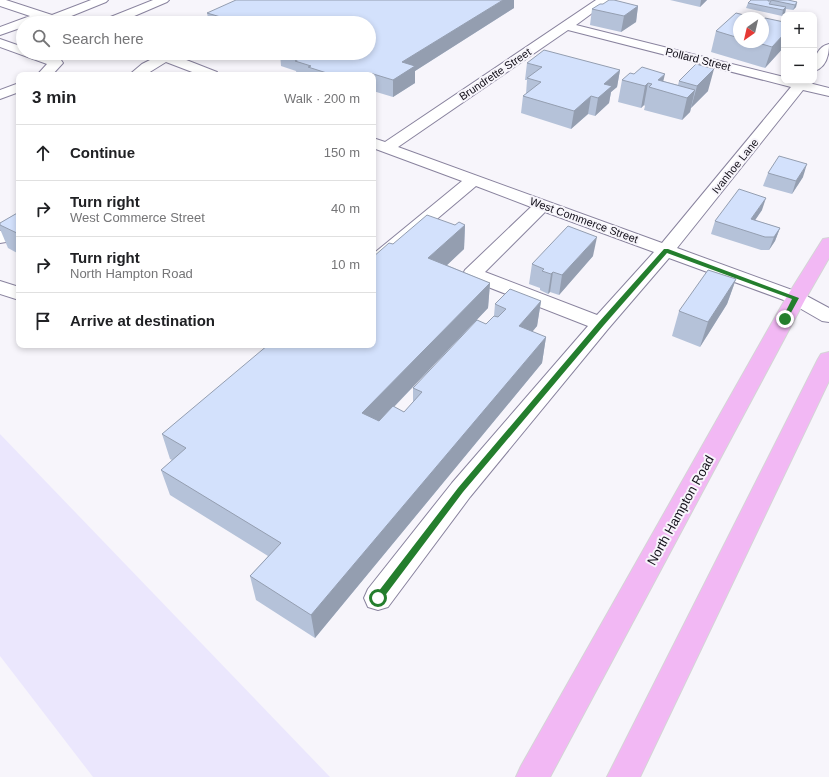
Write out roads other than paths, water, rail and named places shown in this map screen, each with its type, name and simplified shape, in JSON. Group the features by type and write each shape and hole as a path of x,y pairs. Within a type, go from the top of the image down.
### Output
{"main road":[{"name":"North Hampton Road","path":"532,777 796,298 829,243"},
{"path":"623,777 829,359"},
{"path":"805,408 829,396"}],"street":[{"path":"60,16 102,0"},
{"path":"124,16 163,0"},
{"name":"Brundrette Street","path":"380,145 604,0"},
{"path":"0,2 43,16"},
{"name":"Pollard Street","path":"566,26 781,78"},
{"path":"0,31 16,27"},
{"path":"0,43 16,49"},
{"path":"817,63 829,48"},
{"path":"47,72 56,63 48,60"},
{"path":"140,72 154,60"},
{"path":"173,60 204,72"},
{"name":"Ivanhoe Lane","path":"378,598 461,490 666,250 800,84"},
{"name":"Pollard Street","path":"804,84 829,92"},
{"path":"0,95 16,88"},
{"name":"West Commerce Street","path":"380,145 796,298 829,316"},
{"path":"376,261 473,180"},
{"path":"543,205 472,274 602,324"},
{"path":"0,238 16,229"},
{"path":"0,287 16,293"},
{"name":"West Commerce Street","path":"796,298 829,303"}]}
